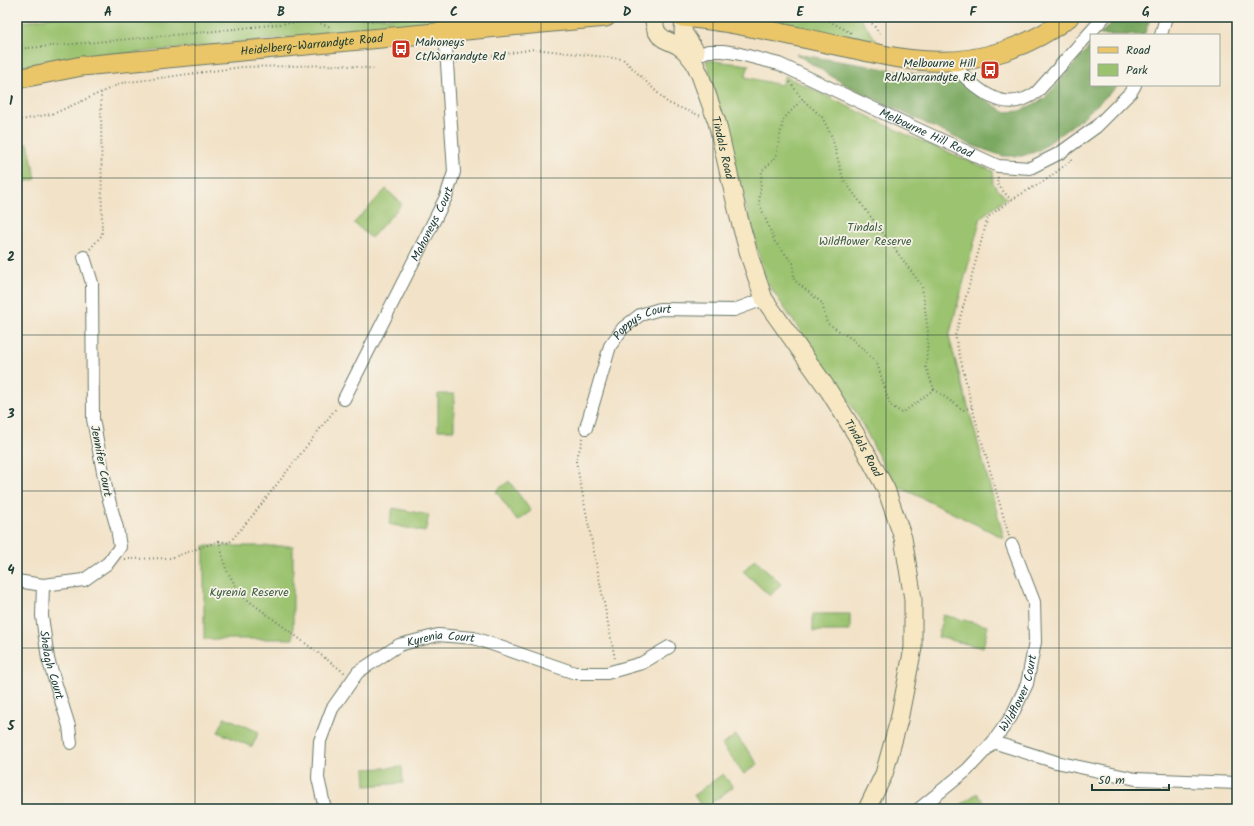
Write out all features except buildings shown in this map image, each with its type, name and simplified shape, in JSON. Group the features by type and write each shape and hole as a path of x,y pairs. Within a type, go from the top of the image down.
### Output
{"main road":[{"name":"Heidelberg-Warrandyte Road","path":"17,79 82,66 445,32 496,22 606,17"},
{"name":"Tindals Road","path":"653,17 656,30 659,35 664,39 680,46 695,57"},
{"name":"Tindals Road","path":"682,17 683,32 695,57 714,115 739,218 750,258 764,299 828,391 857,436 886,489 903,538 913,599 913,648 899,720 884,774 867,809"},
{"path":"682,17 743,26 900,58 950,62 980,58 1019,46 1040,36 1069,17"}],"street":[{"path":"445,32 454,24 466,17"},
{"path":"950,62 984,92 1009,102 1020,101 1030,97 1042,87 1104,17"},
{"path":"1161,34 1166,17"},
{"name":"Mahoneys Court","path":"344,399 446,197 454,172 445,32"},
{"name":"Melbourne Hill Road","path":"695,57 710,51 729,52 774,62 998,166 1030,168 1060,153 1096,127 1131,92 1134,86"},
{"name":"Jennifer Court","path":"17,581 44,585 84,580 108,563 120,547 118,528 107,493 93,419 92,282 84,257"},
{"name":"Poppys Court","path":"586,428 610,346 623,328 634,319 640,315 660,309 734,310 764,299"},
{"name":"Wildflower Court","path":"919,809 967,770 993,742 1011,717 1027,684 1035,642 1034,602 1012,545"},
{"name":"Shelagh Court","path":"44,585 42,616 48,659 69,726 71,743"},
{"name":"Kyrenia Court","path":"325,809 318,778 320,741 332,709 352,678 358,672 399,645 438,635 474,638 575,673 607,673 642,663 669,647"},
{"path":"993,742 1056,762 1136,779 1237,783"}],"path":[{"path":"270,17 271,25"},
{"path":"822,17 855,34"},
{"path":"867,17 881,35"},
{"path":"17,49 196,33 309,20 345,19 389,22"},
{"path":"448,63 534,49 623,59 668,103 714,115"},
{"path":"17,121 54,113 122,83 242,67 341,65 374,69"},
{"path":"784,66 786,77 802,99 822,117 832,137 843,178 922,286 928,332 926,367 934,389 964,410 972,407"},
{"path":"84,257 102,235 101,92"},
{"path":"802,99 783,120 776,157 762,172 759,203 775,242 793,263 794,280 822,303 827,323 852,339 877,363 890,405 902,412 919,402 934,389"},
{"path":"1012,545 972,407 955,336 988,217 1011,200 1046,180 1075,157"},
{"path":"998,166 997,184 1011,200"},
{"path":"112,558 171,558 218,541 229,543 253,515 344,399"},
{"path":"586,428 576,461 617,670"},
{"path":"218,541 226,569 241,595 352,678"}],"green space":[{"path":"51,17 452,17 434,24 102,56 17,67 17,23"},
{"path":"761,17 859,17 877,41 829,34"},
{"path":"1116,17 1151,17 1144,34 1101,34"},
{"path":"1090,46 1090,86 1118,86 1082,118 1038,151 1022,156 1003,156 971,145 844,84 796,54 959,81 1004,112 1020,111 1044,99"},
{"name":"Tindals Wildflower Reserve","path":"706,60 749,65 745,77 781,85 785,76 905,134 993,171 993,184 1006,198 981,217 949,337 1004,538 893,484 857,414 766,281"},
{"path":"28,143 36,179 20,183 17,171 17,146"},
{"path":"386,189 402,204 371,238 354,223"},
{"path":"438,394 454,394 454,430 438,430"},
{"path":"509,481 531,511 517,521 496,491"},
{"path":"393,508 429,515 425,532 389,524"},
{"name":"Kyrenia Reserve","path":"204,546 293,546 293,639 204,639"},
{"path":"755,559 781,584 770,596 743,571"},
{"path":"813,614 850,614 850,631 813,631"},
{"path":"943,615 988,626 983,648 938,637"},
{"path":"225,717 259,732 252,747 218,732"},
{"path":"736,735 758,764 744,774 722,745"},
{"path":"402,767 403,783 366,786 365,769"},
{"path":"723,774 733,787 703,809 694,795"},
{"path":"977,793 989,809 955,809"}],"place":[{"name":"Mahoneys Ct/Warrandyte Rd","path":"401,49"},
{"name":"Melbourne Hill Rd/Warrandyte Rd","path":"990,70"}]}
